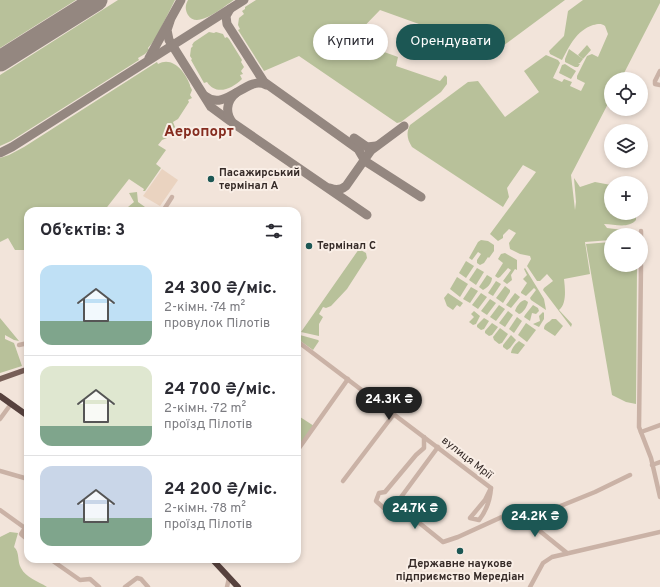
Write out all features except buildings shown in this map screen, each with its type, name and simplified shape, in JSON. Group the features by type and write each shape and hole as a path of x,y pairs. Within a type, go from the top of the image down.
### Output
{"highway":[{"path":"0,396 24,413"},
{"path":"216,563 238,587"}],"main road":[{"path":"0,379 24,370"}],"street":[{"path":"658,85 655,81 660,71"},
{"path":"166,207 172,197"},
{"path":"641,272 639,427 652,465 660,497"},
{"path":"19,345 24,344"},
{"name":"вулиця Мрії","path":"301,344 491,488"},
{"path":"301,445 348,379"},
{"path":"0,419 11,404"},
{"path":"343,480 394,414"},
{"path":"641,432 660,425"},
{"path":"424,437 424,448 416,455 385,492 379,493 376,501 386,510 393,508 407,513 443,542 458,537 514,511 553,509 595,492 630,475"},
{"path":"393,508 438,447"},
{"path":"652,465 660,462"},
{"path":"0,471 24,478"},
{"name":"вулиця Мрії","path":"491,488 491,497 485,512 479,520 470,518 485,500 491,488"},
{"path":"0,510 24,526"},
{"path":"514,511 567,553"},
{"path":"530,587 545,560 552,557 660,532"},
{"path":"56,563 80,580 90,579 99,587"},
{"path":"125,587 137,578 141,579 148,587"},
{"path":"227,587 229,578"}],"green space":[{"path":"0,0 76,0 0,48"},
{"path":"118,0 175,0 155,40 148,48 149,50 138,58 139,60 11,141 0,146 0,75"},
{"path":"188,0 234,0 210,16 197,20 192,19 187,13 186,6"},
{"path":"256,0 565,0 505,44 505,24 419,24 380,10 366,24 313,24 313,60 388,60 388,53 396,56 396,60 397,60 396,66 440,81 445,75 447,77 447,84 441,92 401,122 397,123 299,56 264,71 238,30 240,29 238,25 239,18 244,14 242,11 245,7"},
{"path":"583,0 660,0 660,3 625,72 604,72 604,111 571,175 575,210 576,202 574,178 580,187 595,182 604,184 604,220 636,220 633,223 625,225 604,224 607,228 604,228 604,241 585,242 590,274 564,279 564,300 562,307 559,310 572,324 571,327 543,290 553,281 547,274 540,281 537,281 527,266 531,259 530,256 520,254 510,249 509,243 516,233 509,229 503,235 503,238 498,241 490,234 536,172 523,165 507,188 509,197 503,207 412,147 408,139 410,125 468,82 478,81 505,117 539,92 524,71 546,55 558,60 560,63 553,78 562,82 564,79 572,82 570,86 581,91 585,83 577,79 577,76 587,56 592,54 598,57 608,34 605,26 601,24 593,25 582,31 574,39 562,60 550,54 549,51 564,36 568,11"},
{"path":"209,32 223,34 225,38 227,37 229,39 242,60 241,62 244,67 241,71 243,74 240,75 242,79 234,86 224,90 215,89 207,82 204,83 191,60 192,59 190,56 192,45"},
{"path":"587,45 591,50 583,59 578,55"},
{"path":"569,49 583,59 580,63 578,63 580,64 578,67 565,62"},
{"path":"157,62 158,64 169,62 178,67 185,75 192,90 190,95 192,98 188,100 189,102 178,119 173,122 175,127 167,138 162,140 158,145 166,150 156,164 161,168 145,191 129,179 107,207 24,207 24,250 15,250 8,238 0,242 0,158 24,147"},
{"path":"565,64 576,71 571,79 559,73 562,65"},
{"path":"137,192 138,202 145,207 128,207 134,202 129,193"},
{"path":"481,240 488,241 494,245 494,251 484,263 480,265 477,263 477,260 481,254 478,252 472,260 469,258 478,242"},
{"path":"604,243 604,272 637,272 636,404 626,402 612,395 586,244"},
{"path":"359,249 366,253 367,258 347,289 331,306 326,308 323,307 319,314 323,317 319,324 319,336 301,332"},
{"path":"505,253 517,260 517,270 515,269 511,275 512,280 507,284 503,281 511,270 508,268 500,277 498,278 495,276 503,263 498,259 501,254"},
{"path":"466,261 474,266 466,278 459,273"},
{"path":"477,268 484,272 476,285 469,280"},
{"path":"525,268 544,299 546,310 531,300 530,298 536,290 534,288 526,296 521,293 527,283 523,279 527,275 524,269"},
{"path":"487,275 492,278 492,280 483,290 479,287"},
{"path":"457,277 468,284 460,297 450,289"},
{"path":"496,281 501,284 493,296 488,293"},
{"path":"505,286 510,290 510,292 503,303 496,298"},
{"path":"471,287 478,291 470,303 463,299"},
{"path":"448,293 463,303 460,307 457,305 453,310 447,306 444,298"},
{"path":"481,293 487,297 478,309 472,305"},
{"path":"515,293 520,297 511,308 506,305"},
{"path":"490,299 496,303 487,315 481,311"},
{"path":"525,300 528,302 527,306 519,314 515,311 517,306"},
{"path":"499,305 505,309 496,321 490,317"},
{"path":"533,305 538,308 539,311 536,314 532,313 530,321 524,317"},
{"path":"474,311 480,316 476,324 473,325 469,322 474,317 471,314"},
{"path":"508,311 513,315 505,327 499,323"},
{"path":"543,312 544,319 539,327 533,324 540,321 539,316"},
{"path":"517,317 522,321 514,333 509,329"},
{"path":"0,318 19,341 5,335 5,339 14,343 22,366 0,373"},
{"path":"484,318 489,321 484,329 481,330 477,327 477,325"},
{"path":"552,319 556,319 563,326 555,336 544,329 546,324"},
{"path":"492,323 498,327 492,335 489,336 485,333 485,331"},
{"path":"526,323 536,330 527,342 518,335"},
{"path":"500,328 508,334 502,343 499,344 493,337"},
{"path":"301,335 319,341 313,350 301,341"},
{"path":"511,335 516,340 507,350 503,347 503,345"},
{"path":"519,341 525,345 518,354 511,353 514,346"},
{"path":"301,418 314,426 301,443"},
{"path":"10,532 18,533 14,547 23,571 29,577 47,587 0,587 0,537"}],"shaded area":[{"path":"162,169 178,180 160,206 143,196"}],"taxiway":[{"path":"149,58 181,0"},
{"path":"0,153 12,147 244,0"},
{"path":"230,9 226,16 227,24 264,82 358,149 365,161 421,197"},
{"path":"170,21 167,30 169,40 211,107 230,121"},
{"path":"205,96 213,100 220,100 252,84 259,83 266,85"},
{"path":"236,93 230,100 228,108 229,116 233,123 367,215"},
{"path":"373,149 404,126"},
{"path":"354,138 367,147 376,146"},
{"path":"330,188 338,190 346,186 372,149"}],"runway":[{"path":"0,61 97,0"}],"place":[{"name":"Пасажирський термінал A","path":"211,179"},
{"name":"Термінал C","path":"309,246"},
{"name":"Державне наукове підприємство Мередіан","path":"460,551"}],"district":[{"name":"Аеропорт","path":"199,132"}]}
